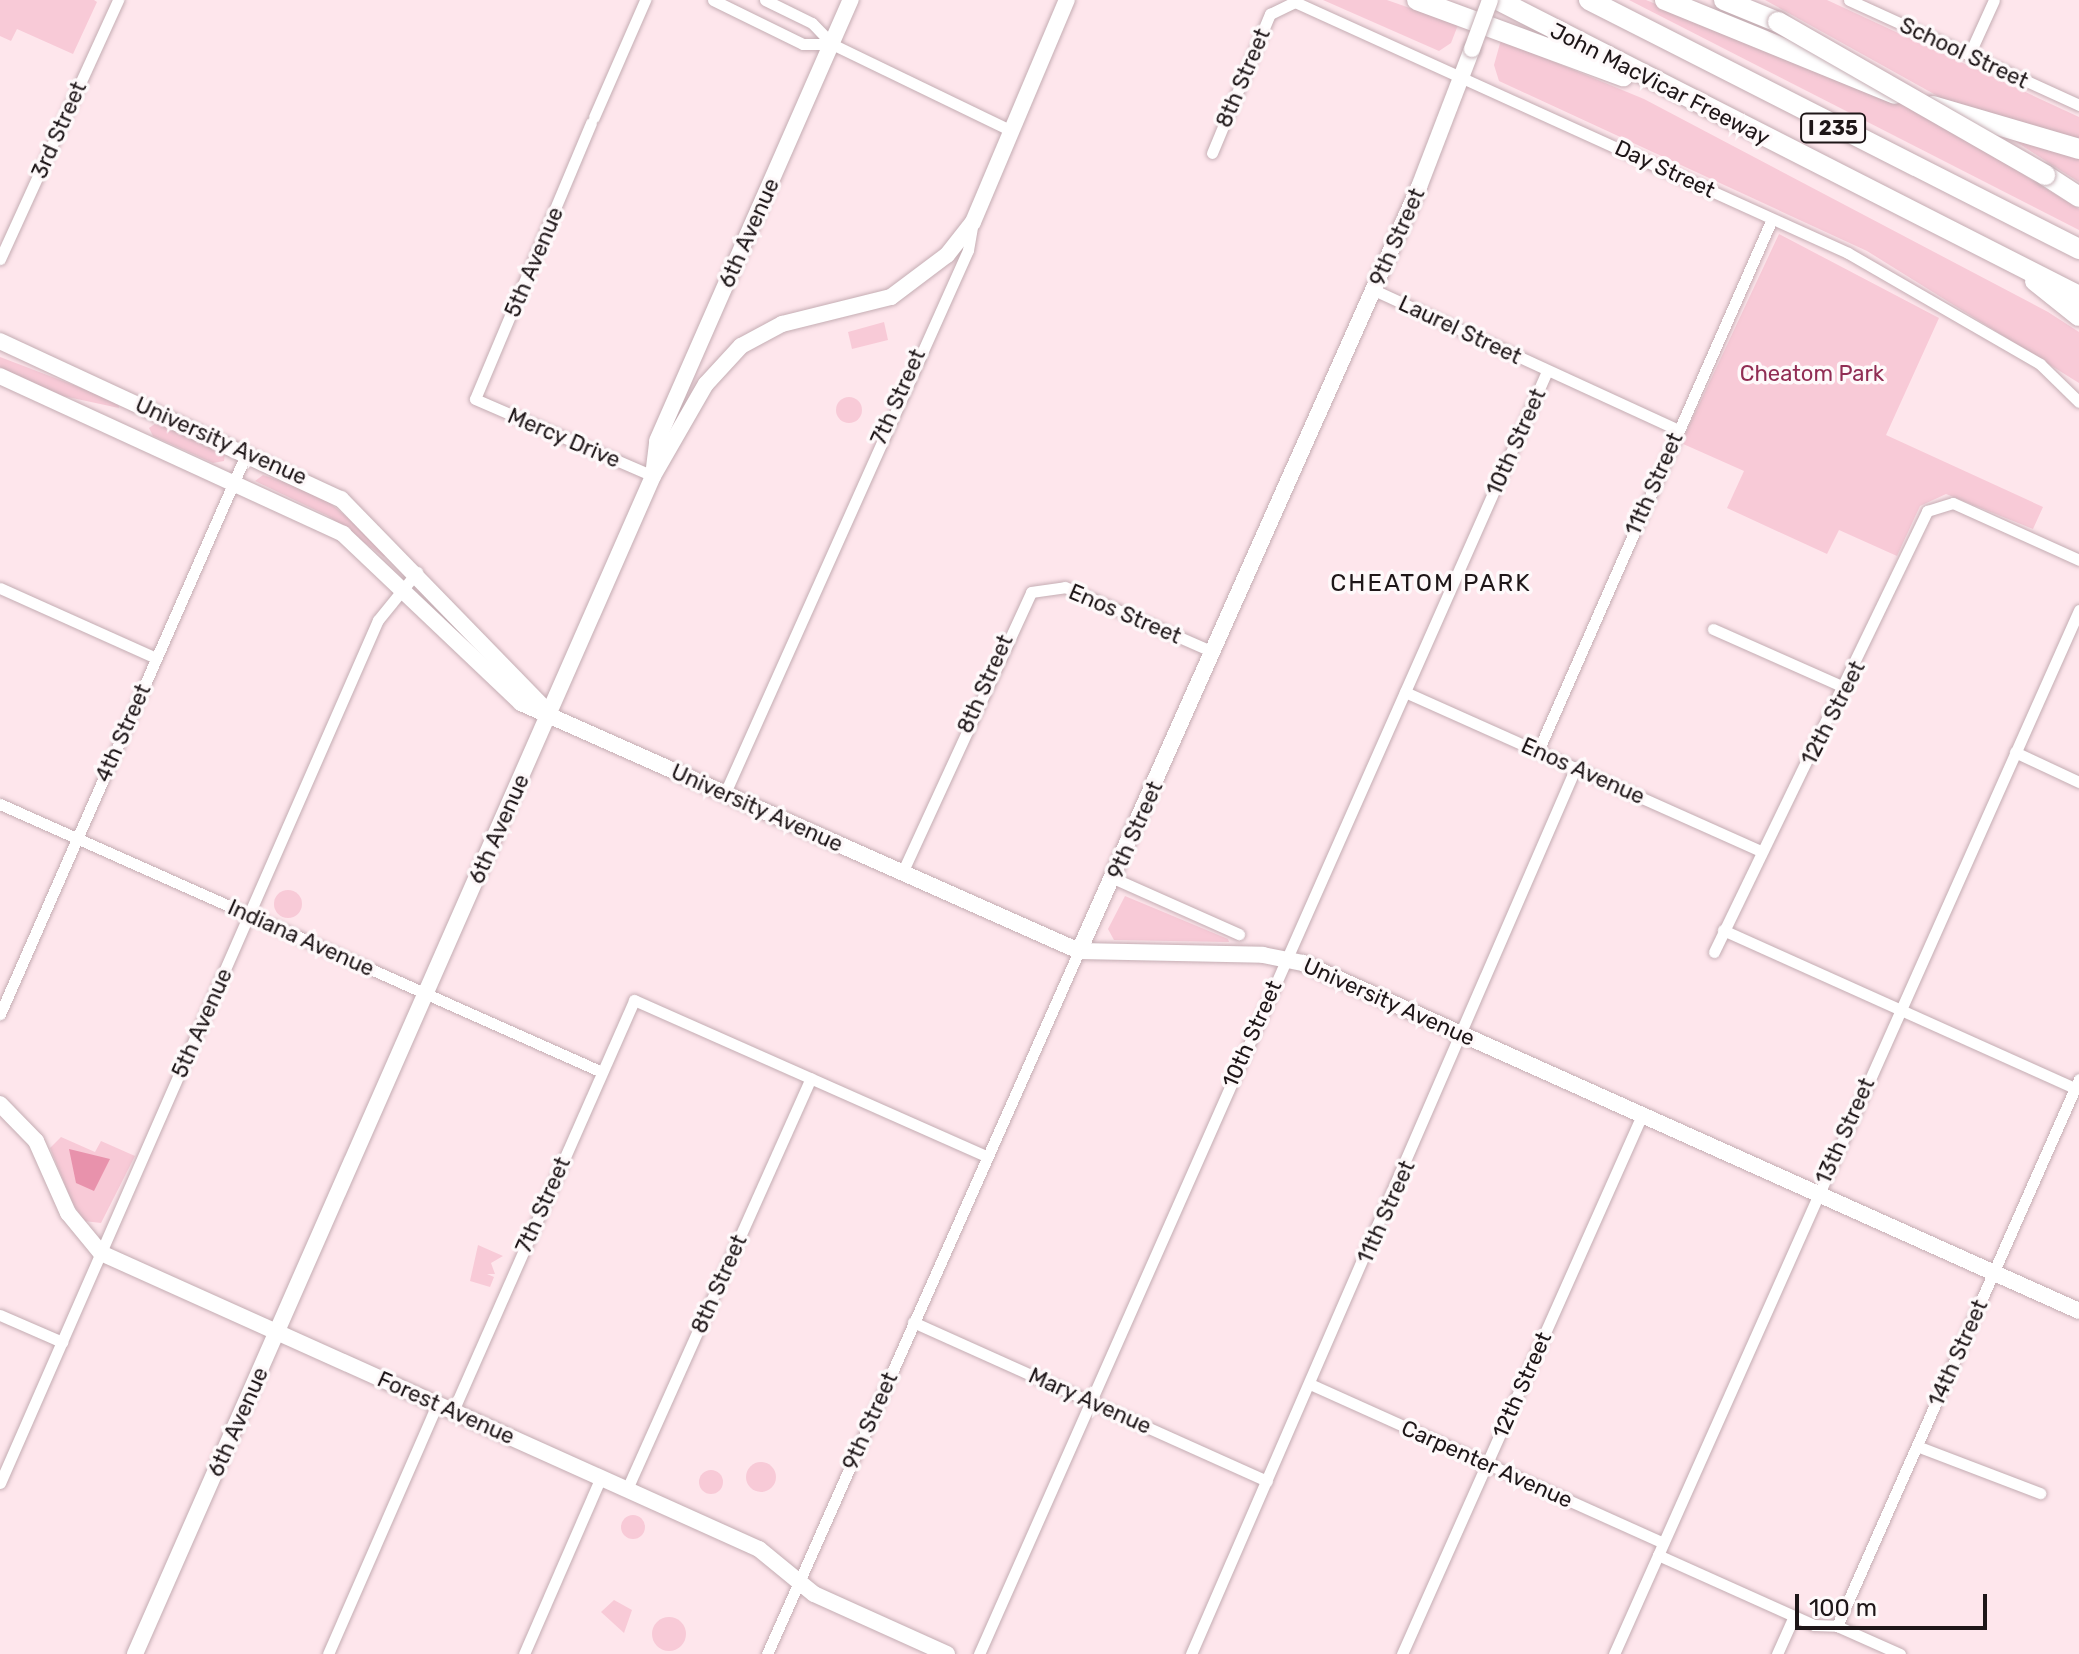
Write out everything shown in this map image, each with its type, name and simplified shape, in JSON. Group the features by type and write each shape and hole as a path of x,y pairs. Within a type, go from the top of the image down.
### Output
{"highway":[{"path":"1417,0 1682,96"},
{"name":"John MacVicar Freeway","path":"1498,0 2079,296"},
{"name":"John MacVicar Freeway","path":"1589,0 2079,249"},
{"path":"1665,0 1861,83 2079,149"},
{"path":"1724,0 1776,21"},
{"path":"1742,0 1903,87 2079,197"},
{"path":"2024,270 2079,316"}],"main road":[{"name":"6th Avenue","path":"135,1654 653,476 662,429 851,0"},
{"name":"7th Street","path":"973,222 1067,0"},
{"name":"9th Street","path":"1079,951 1374,290 1463,77 1490,0"},
{"path":"653,476 706,384 741,346 782,324 891,297 930,271 973,222"},
{"name":"University Avenue","path":"0,341 247,452 341,499 417,572 549,714"},
{"name":"University Avenue","path":"0,376 336,529 402,586 495,685 549,714 902,873 1079,951 1287,958 2079,1311"},
{"name":"Forest Avenue","path":"0,1104 36,1141 68,1213 101,1253 759,1549 800,1579 814,1594 947,1654"}],"street":[{"name":"3rd Street","path":"0,259 118,0"},
{"name":"5th Avenue","path":"475,399 645,0"},
{"path":"713,0 803,44 832,44"},
{"path":"765,0 812,23 832,44 1012,131"},
{"name":"School Street","path":"1849,0 2079,105"},
{"path":"1969,55 1994,0"},
{"name":"Day Street","path":"1278,5 1295,2 1848,253 2040,364 2079,402"},
{"name":"8th Street","path":"1212,153 1278,5"},
{"name":"11th Street","path":"1538,751 1772,219"},
{"name":"7th Street","path":"725,793 926,334 968,250 973,222"},
{"name":"Laurel Street","path":"1374,290 1678,430"},
{"name":"10th Street","path":"979,1654 1547,371"},
{"name":"Mercy Drive","path":"475,399 653,476"},
{"name":"4th Street","path":"0,1014 247,452"},
{"name":"12th Street","path":"1714,952 1760,851 1846,688 1927,511 1942,503 1968,509 2079,560"},
{"name":"5th Avenue","path":"0,1483 378,620 402,586 417,572"},
{"name":"Enos Street","path":"1036,589 1065,587 1213,652"},
{"path":"0,588 156,658"},
{"name":"8th Street","path":"902,873 1018,608 1036,589"},
{"name":"13th Street","path":"1614,1654 2079,610"},
{"path":"1713,629 1846,688"},
{"name":"Enos Avenue","path":"1405,692 1760,851"},
{"path":"2015,752 2079,782"},
{"name":"11th Street","path":"1191,1654 1576,767"},
{"name":"Indiana Avenue","path":"0,804 602,1072"},
{"path":"1113,878 1239,934"},
{"path":"1723,930 1899,1010 2077,1084"},
{"name":"9th Street","path":"767,1654 1079,951"},
{"name":"7th Street","path":"328,1654 634,1000 811,1078"},
{"path":"811,1078 986,1156"},
{"name":"8th Street","path":"627,1489 811,1078"},
{"name":"14th Street","path":"1837,1626 2077,1084"},
{"name":"12th Street","path":"1402,1654 1642,1115"},
{"path":"0,1315 62,1342"},
{"name":"Mary Avenue","path":"913,1322 1267,1481"},
{"name":"Carpenter Avenue","path":"1310,1384 1487,1464 1794,1616 1837,1626 1900,1654"},
{"path":"1917,1446 2040,1493"},
{"path":"524,1654 601,1477"},
{"path":"1777,1654 1794,1616"}],"green space":[{"path":"0,0 97,2 73,54 17,29 11,41 0,36"},
{"path":"1323,0 1387,0 1458,25 1451,43 1439,51"},
{"path":"1629,0 1646,0 1924,113 2079,209 2079,230"},
{"path":"1765,0 1827,0 2079,117 2079,140 1952,104"},
{"path":"1501,40 1644,99 2048,312 2079,332 2079,383 1867,251 1499,81 1494,65"},
{"path":"2012,139 2079,157 2079,182 2052,165"},
{"name":"Cheatom Park","path":"1779,234 1939,318 1886,435 2043,507 2033,529 1946,494 1920,506 1897,556 1839,530 1827,554 1727,508 1744,471 1681,443"},
{"path":"884,322 888,340 852,349 848,332"},
{"path":"0,357 118,402 119,408 63,396 0,368"},
{"path":"849,397 858,401 862,410 858,419 849,423 840,419 836,410 840,401"},
{"path":"159,421 225,454 224,461 213,463 153,436 149,428"},
{"path":"263,475 319,494 389,552 384,557 328,516 255,481"},
{"path":"288,890 298,894 302,904 298,914 288,918 278,914 274,904 278,894"},
{"path":"1125,896 1229,942 1114,940 1108,929"},
{"path":"61,1137 95,1152 101,1141 135,1156 101,1223 84,1221 72,1202 50,1148"},
{"path":"478,1245 503,1256 491,1263 495,1274 487,1274 494,1277 490,1287 470,1281"},
{"path":"761,1462 767,1463 775,1471 775,1483 767,1491 761,1492 755,1491 747,1483 746,1477 747,1471 755,1463"},
{"path":"706,1470 716,1470 723,1477 723,1487 716,1494 706,1494 699,1487 699,1477"},
{"path":"633,1515 642,1518 645,1527 642,1536 633,1539 624,1536 621,1527 624,1518"},
{"path":"614,1600 632,1610 624,1633 601,1612"},
{"path":"669,1617 681,1622 686,1634 681,1646 669,1651 657,1646 652,1634 657,1622"}],"shaded area":[{"path":"69,1149 110,1159 94,1191 76,1183"}],"district":[{"name":"CHEATOM PARK","path":"1431,584"}]}
